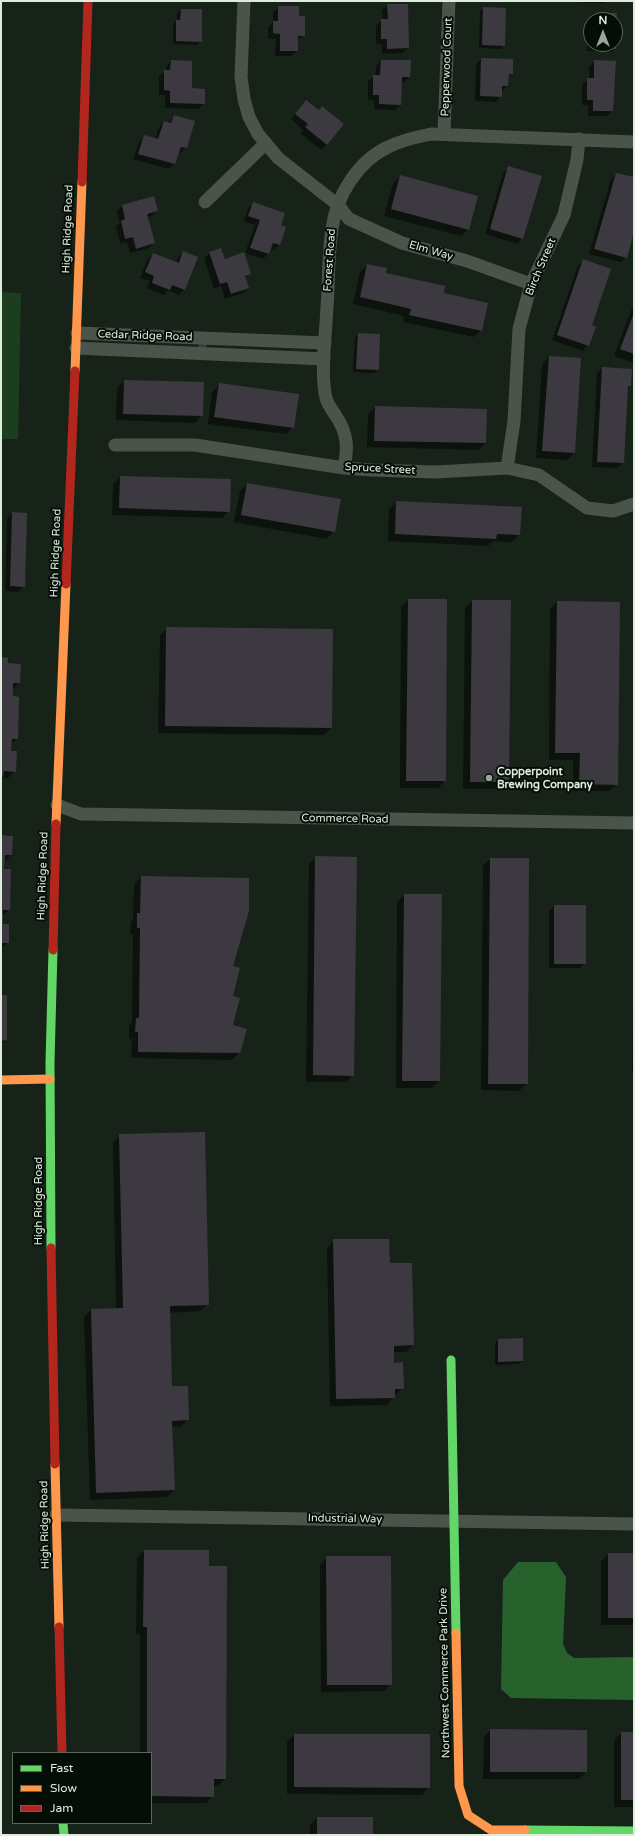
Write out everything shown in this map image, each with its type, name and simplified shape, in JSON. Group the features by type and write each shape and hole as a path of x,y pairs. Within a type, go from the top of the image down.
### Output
{"street":[{"name":"High Ridge Road","path":"62,1752 51,1276 50,1079 58,805 77,333 88,1"},
{"name":"Elm Way","path":"244,1 241,77 244,99 250,117 265,144 278,158 338,205 349,219 402,243 468,261 531,284"},
{"name":"Pepperwood Court","path":"444,134 449,1"},
{"name":"Forest Road","path":"344,468 347,439 342,426 329,407 326,397 324,359 331,229 338,205 345,189 355,174 376,154 386,147 409,139 431,134 634,142"},
{"name":"Birch Street","path":"508,468 514,421 519,329 531,284 564,215 577,160 578,140"},
{"path":"205,202 265,144"},
{"name":"Cedar Ridge Road","path":"77,333 325,343"},
{"path":"212,354 213,338"},
{"name":"Cedar Ridge Road","path":"76,348 324,359"},
{"name":"Spruce Street","path":"115,444 195,445 344,468 436,472 508,468 538,475 587,508 613,511 634,504"},
{"name":"Commerce Road","path":"58,805 81,814 634,823"},
{"path":"1,1080 50,1079"},
{"name":"Northwest Commerce Park Drive","path":"451,1360 459,1786 468,1815 491,1830 634,1831"},
{"name":"Industrial Way","path":"56,1515 634,1524"},
{"path":"63,1824 64,1835"}],"shaded area":[{"path":"1,292 21,293 18,439 1,439"},
{"path":"518,1562 556,1562 566,1577 563,1644 567,1653 574,1658 634,1657 634,1700 511,1698 501,1689 503,1580"}],"building":[{"path":"387,4 408,4 409,48 387,49 387,39 381,39 381,19 388,19"},
{"path":"278,6 299,6 299,16 305,16 305,36 298,36 298,51 280,51 280,34 273,33 273,21 278,21"},
{"path":"483,7 506,8 505,46 482,45"},
{"path":"181,9 202,9 202,42 176,41 176,20 180,20"},
{"path":"481,58 513,59 513,74 509,74 508,86 502,86 502,97 480,96"},
{"path":"171,60 192,61 192,88 205,89 205,104 170,103 170,91 164,90 164,70 170,70"},
{"path":"381,60 411,60 410,77 402,77 401,105 379,104 379,95 373,95 373,75 380,75"},
{"path":"594,60 616,61 613,111 593,111 593,100 587,100 587,78 594,78"},
{"path":"306,100 319,110 322,106 344,124 327,145 305,127 308,124 295,114"},
{"path":"174,115 195,121 187,148 181,147 175,164 138,154 144,135 158,139 164,121 171,123"},
{"path":"508,166 542,176 523,239 490,229"},
{"path":"616,173 634,177 634,231 627,258 594,249"},
{"path":"400,175 478,196 469,230 391,209"},
{"path":"154,196 158,211 147,214 155,243 136,249 133,237 125,239 121,221 125,219 122,205"},
{"path":"253,202 285,213 281,225 286,227 280,245 273,243 269,254 250,248 260,220 248,216"},
{"path":"221,248 225,259 244,252 251,274 245,276 249,288 231,294 227,282 220,284 209,252"},
{"path":"183,251 198,257 185,290 172,285 170,290 152,283 154,276 145,272 153,253 179,263"},
{"path":"583,259 611,269 592,325 596,327 589,346 557,335"},
{"path":"367,264 387,268 386,273 445,286 444,293 488,303 482,331 409,315 411,309 360,297"},
{"path":"634,313 634,354 620,349"},
{"path":"358,333 380,334 379,370 356,369"},
{"path":"199,343 207,343 206,349 198,349"},
{"path":"549,356 581,358 575,453 542,451"},
{"path":"602,367 632,369 631,386 628,386 624,463 597,462"},
{"path":"124,380 204,382 203,416 123,414"},
{"path":"219,383 299,394 294,428 214,417"},
{"path":"375,406 487,409 486,443 374,441"},
{"path":"120,476 231,479 230,512 119,508"},
{"path":"247,483 341,499 335,532 241,515"},
{"path":"396,501 522,507 520,535 497,534 496,539 395,534"},
{"path":"12,512 27,513 25,587 10,586"},
{"path":"408,599 447,599 446,781 406,781"},
{"path":"472,600 511,600 509,782 470,782"},
{"path":"557,601 620,602 618,785 579,784 580,753 555,753"},
{"path":"166,627 333,629 332,728 165,726"},
{"path":"1,657 8,658 8,663 21,664 20,683 13,683 13,696 19,697 18,739 12,739 11,751 17,751 16,772 4,771 3,777 1,777"},
{"path":"1,835 13,836 12,855 5,855 4,869 11,869 10,910 3,910 3,924 9,924 9,943 1,943"},
{"path":"315,856 357,857 354,1076 313,1075"},
{"path":"490,858 529,858 528,1084 488,1084"},
{"path":"141,876 249,878 249,911 233,966 240,968 233,996 240,998 233,1025 247,1029 240,1053 138,1052 138,1032 135,1032 136,1018 139,1018 140,928 137,928 137,913 140,913"},
{"path":"404,894 442,894 440,1081 402,1081"},
{"path":"554,905 586,905 586,964 554,964"},
{"path":"1,995 7,995 7,1040 1,1041"},
{"path":"205,1132 209,1305 170,1306 172,1386 188,1386 189,1420 172,1421 175,1490 96,1493 91,1309 123,1308 119,1134"},
{"path":"333,1239 389,1239 390,1263 412,1263 414,1345 394,1346 394,1363 403,1362 404,1389 395,1389 395,1398 336,1399"},
{"path":"523,1338 523,1361 498,1362 498,1339"},
{"path":"144,1550 209,1550 209,1566 227,1566 226,1779 214,1779 214,1797 152,1796 152,1752 147,1752 147,1627 143,1627"},
{"path":"608,1553 634,1553 634,1618 608,1618"},
{"path":"326,1556 391,1556 392,1685 327,1685"},
{"path":"490,1729 587,1730 587,1772 490,1772"},
{"path":"621,1732 634,1732 634,1800 621,1800"},
{"path":"294,1734 430,1734 430,1788 294,1787"},
{"path":"317,1817 373,1817 373,1835 317,1835"}],"traffic: fast":[{"path":"51,1248 50,1062 53,950"},
{"path":"451,1360 456,1633"},
{"path":"63,1824 64,1835"},
{"path":"525,1830 634,1831"}],"traffic: slow":[{"path":"75,371 82,182"},
{"path":"56,824 66,584"},
{"path":"1,1080 50,1079"},
{"path":"55,1464 59,1627"},
{"path":"456,1633 459,1786 468,1815 491,1830 525,1830"}],"traffic: jam":[{"path":"82,182 88,1"},
{"path":"66,584 75,371"},
{"path":"53,950 56,824"},
{"path":"51,1248 55,1464"},
{"path":"59,1627 62,1752"}],"place":[{"name":"Copperpoint Brewing Company","path":"489,778"}]}
